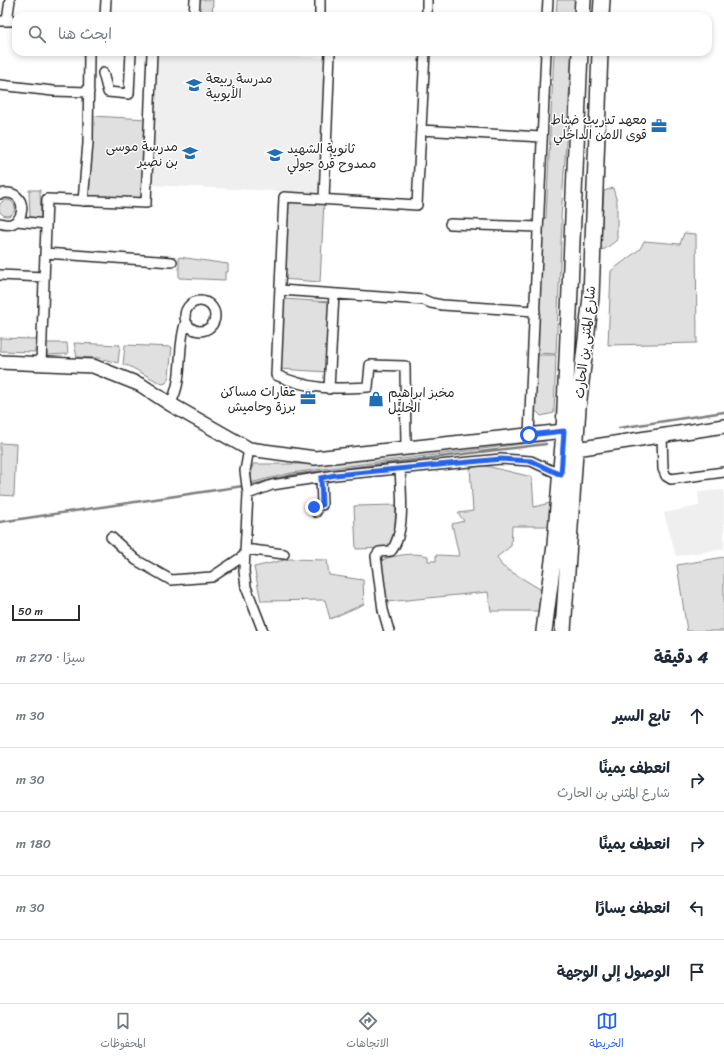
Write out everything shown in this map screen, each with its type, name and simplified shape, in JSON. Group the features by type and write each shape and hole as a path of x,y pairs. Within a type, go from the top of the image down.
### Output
{"main road":[{"path":"582,12 583,0"},
{"path":"601,12 602,0"},
{"name":"شارع المثنى بن الحارث","path":"544,631 555,545 564,431 580,56"},
{"name":"شارع المثنى بن الحارث","path":"563,631 578,408 591,296 600,56"},
{"path":"0,362 93,366 141,385 170,404 249,449 315,458 564,431"},
{"path":"576,449 724,426"}],"street":[{"path":"8,21 10,0"},
{"path":"105,12 106,0"},
{"path":"194,12 195,0"},
{"path":"320,0 320,12"},
{"path":"427,12 428,0"},
{"path":"547,12 548,0"},
{"path":"83,201 89,92 89,56"},
{"path":"103,73 108,92 129,94 131,56"},
{"path":"40,364 47,199 146,203 152,56"},
{"path":"324,199 330,56"},
{"path":"406,448 405,366 370,365 368,387 329,389 297,384 276,375 284,197 416,205 425,56"},
{"path":"529,435 546,56"},
{"path":"0,85 54,91 89,92"},
{"path":"420,130 541,137"},
{"path":"0,194 10,193 21,202 22,212 17,221"},
{"path":"0,223 7,224 17,221 46,224"},
{"path":"450,224 538,227"},
{"path":"45,253 172,262"},
{"path":"0,275 44,277"},
{"path":"280,290 424,300 442,305 534,311"},
{"path":"329,389 334,294"},
{"path":"170,404 177,390 181,338 186,321"},
{"path":"662,435 663,469 666,476 671,479 724,472"},
{"path":"249,449 245,471 248,494 245,552 246,587 263,631"},
{"path":"248,494 272,485 321,478 501,459 531,461 561,475"},
{"path":"389,631 383,610 376,556 379,552 390,551 396,545 402,506 400,469"},
{"path":"316,512 314,507 322,505 321,478"},
{"path":"111,537 136,560 171,580 212,577 245,552 284,554"}],"shaded area":[{"path":"198,0 213,0 212,12 197,12"},
{"path":"557,0 576,0 575,12 556,12"},
{"path":"158,56 288,56 326,58 320,193 151,185"},
{"path":"554,56 572,56 561,218 556,354 536,353 542,218 546,218"},
{"path":"92,116 147,119 143,200 87,197"},
{"path":"613,188 617,202 617,240 605,249 600,250 604,191"},
{"path":"29,190 40,190 41,219 30,219"},
{"path":"286,199 324,202 320,282 282,279"},
{"path":"4,200 10,200 15,205 13,214 10,216 4,216 -1,211 -1,205"},
{"path":"684,233 696,234 697,343 608,345 611,271 640,249 644,241 680,244"},
{"path":"179,257 228,264 228,272 225,272 225,280 179,278"},
{"path":"283,299 332,302 328,372 279,369"},
{"path":"0,338 36,339 35,352 0,351"},
{"path":"46,343 67,343 68,354 47,355"},
{"path":"74,343 120,345 118,363 99,358 77,357"},
{"path":"125,345 172,347 169,376 166,383 162,384 129,366 123,365"},
{"path":"537,355 556,355 554,413 541,416 534,409"},
{"path":"543,438 546,441 291,473 250,483 253,464 302,464"},
{"path":"0,443 16,444 14,496 0,495"},
{"path":"482,465 532,477 534,507 554,502 553,526 512,526 511,546 497,557 502,566 543,591 541,611 491,611 488,592 387,602 383,592 382,560 399,555 411,554 428,556 428,561 436,561 436,555 459,556 452,524 464,521 458,513 473,511 470,468"},
{"path":"724,490 724,549 676,556 664,513 699,506 698,492"},
{"path":"396,505 394,543 385,548 356,549 354,506"},
{"path":"724,557 724,631 687,631 677,565"},
{"path":"289,559 327,560 329,575 363,580 364,604 330,619 325,600 261,601 254,567"}],"waterway":[{"path":"619,428 724,412"},
{"path":"252,485 292,475 546,444"},
{"path":"0,522 243,486"}],"place":[{"name":"مدرسة ربيعة الأيوبية","path":"194,85"},
{"name":"معهد تدريب ضباط قوى الامن الداخلي","path":"659,126"},
{"name":"مدرسة موسى بن نصير","path":"190,153"},
{"name":"ثانوية الشهيد ممدوح قره جولي","path":"275,155"},
{"name":"عقارات مساكن برزة وحاميش","path":"308,398"},
{"name":"مخبز ابراهيم الخليل","path":"376,399"}],"route":[{"path":"314,507 322,505 321,478 335,475 501,459 531,461 561,475 564,431 529,435"}]}
